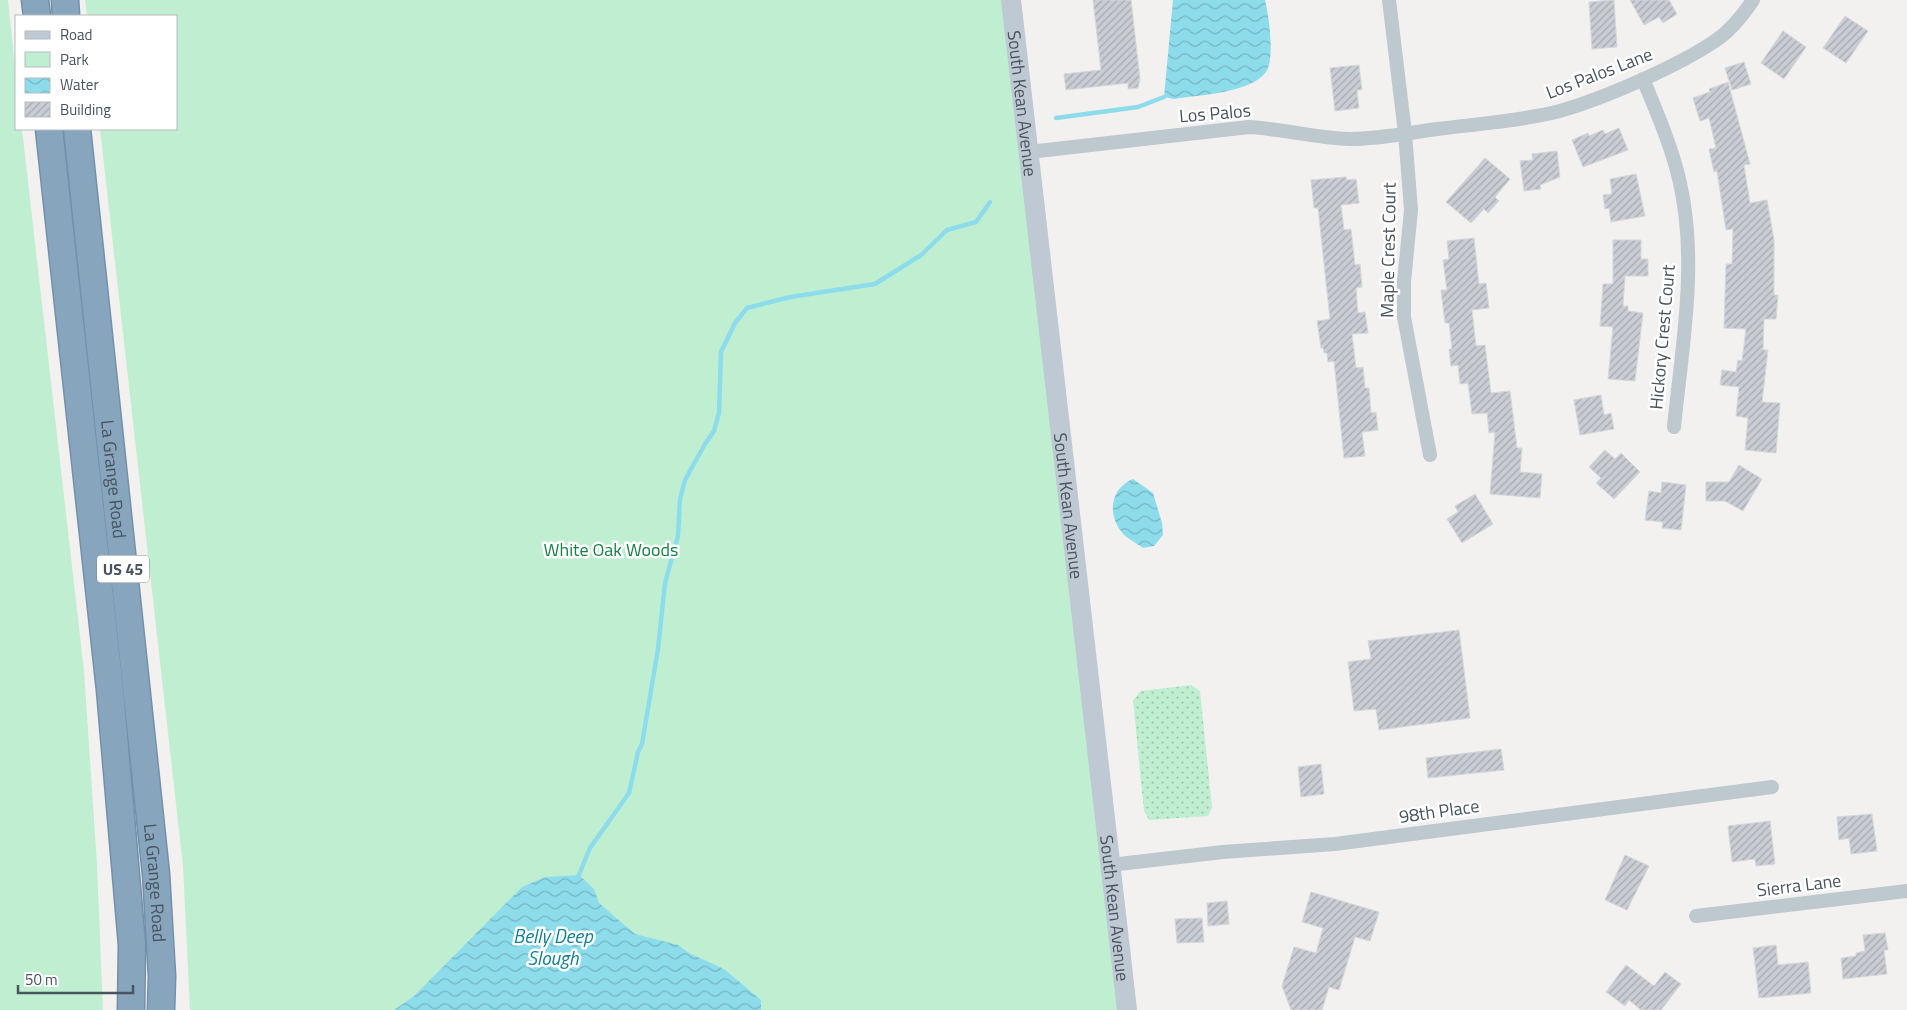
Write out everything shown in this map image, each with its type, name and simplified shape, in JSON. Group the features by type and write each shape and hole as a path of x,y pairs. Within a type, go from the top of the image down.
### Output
{"highway":[{"path":"36,0 37,15"},
{"path":"64,0 66,15"},
{"name":"La Grange Road","path":"50,130 110,690 132,945 131,1010"},
{"name":"La Grange Road","path":"78,130 156,874 161,1010"}],"street":[{"name":"South Kean Avenue","path":"1011,0 1127,1010"},
{"name":"Maple Crest Court","path":"1389,0 1404,133 1410,210 1404,282 1404,317 1430,454"},
{"name":"Los Palos Lane","path":"1404,133 1532,116 1560,110 1643,79 1716,40 1733,25 1754,0"},
{"name":"Hickory Crest Court","path":"1643,79 1673,156 1686,216 1688,287 1674,427"},
{"name":"Los Palos","path":"1029,152 1249,127 1351,139 1404,133"},
{"name":"98th Place","path":"1110,865 1223,852 1335,844 1772,787"},
{"name":"Sierra Lane","path":"1696,916 1907,891"}],"green space":[{"path":"0,0 8,0 15,66 15,130 22,130 84,671 97,864 103,1010 0,1010"},
{"name":"White Oak Woods","path":"85,0 1011,0 1126,1010 190,1010 183,866 100,130 178,130 178,15 87,15"},
{"path":"1191,685 1200,691 1212,808 1208,816 1149,820 1144,811 1133,700 1141,691"}],"water":[{"path":"1173,0 1265,0 1271,48 1269,66 1266,72 1249,85 1237,89 1174,99 1164,97"},
{"path":"1133,479 1153,493 1162,523 1163,535 1154,546 1143,548 1128,538 1121,531 1114,517 1113,509 1116,495 1120,488"},
{"name":"Belly Deep Slough","path":"579,875 594,889 599,903 635,934 678,945 689,953 724,969 761,1000 761,1010 394,1010 413,997 522,887 545,877"}],"building":[{"path":"1093,0 1131,0 1140,79 1138,88 1128,89 1128,83 1066,90 1064,74 1101,70"},
{"path":"1614,0 1617,47 1592,49 1589,2"},
{"path":"1630,0 1669,0 1677,14 1663,23 1659,17 1644,25"},
{"path":"1845,16 1868,31 1846,63 1823,48"},
{"path":"1783,31 1806,47 1784,79 1761,63"},
{"path":"1744,62 1751,84 1732,90 1725,68"},
{"path":"1359,65 1362,90 1357,90 1359,108 1335,111 1330,68"},
{"path":"1728,82 1750,164 1744,165 1750,203 1767,200 1774,240 1774,295 1778,295 1776,319 1764,319 1763,350 1768,350 1762,402 1780,403 1776,453 1745,450 1748,418 1736,416 1739,387 1720,385 1722,370 1736,372 1738,360 1742,361 1746,329 1724,328 1726,264 1732,264 1733,229 1726,230 1717,171 1714,172 1709,149 1716,148 1709,118 1700,121 1693,98 1710,92 1709,89"},
{"path":"1619,128 1628,150 1583,167 1572,140 1588,133 1589,136 1603,130 1605,134"},
{"path":"1557,151 1560,177 1540,185 1541,189 1524,191 1520,161 1533,160 1532,154"},
{"path":"1485,158 1510,179 1495,197 1499,201 1488,213 1484,209 1471,223 1446,202"},
{"path":"1636,174 1645,216 1611,222 1609,208 1605,209 1603,195 1612,194 1610,179"},
{"path":"1346,177 1347,180 1356,179 1359,203 1341,205 1344,230 1351,229 1355,265 1360,264 1362,287 1356,288 1358,313 1365,312 1368,333 1352,334 1356,368 1363,367 1365,388 1369,388 1371,413 1376,412 1378,430 1362,432 1365,456 1344,458 1334,361 1328,362 1327,353 1324,353 1323,348 1321,348 1317,321 1330,319 1318,208 1314,208 1311,180"},
{"path":"1474,238 1479,284 1486,283 1489,308 1472,310 1476,346 1485,345 1491,393 1510,391 1517,448 1522,448 1520,472 1542,474 1540,498 1490,494 1495,432 1489,433 1487,413 1472,414 1468,383 1460,384 1458,365 1451,366 1449,349 1452,349 1449,323 1445,323 1441,290 1447,290 1443,260 1449,259 1447,241"},
{"path":"1613,240 1641,240 1641,259 1648,259 1648,276 1625,276 1623,306 1628,306 1628,311 1643,313 1635,381 1608,379 1613,327 1600,326 1603,284 1613,284"},
{"path":"1601,395 1604,415 1611,413 1614,429 1580,435 1574,400"},
{"path":"1605,450 1615,459 1621,453 1640,472 1614,499 1596,483 1601,478 1589,467"},
{"path":"1739,465 1762,479 1743,511 1725,501 1706,501 1706,482 1729,482"},
{"path":"1662,482 1686,485 1681,530 1662,528 1663,522 1645,520 1649,491 1661,493"},
{"path":"1475,494 1493,524 1462,543 1447,519 1458,512 1455,506"},
{"path":"1459,630 1470,718 1379,730 1376,709 1354,711 1348,662 1371,659 1368,641"},
{"path":"1501,749 1504,770 1428,778 1426,758"},
{"path":"1321,764 1324,794 1301,797 1298,767"},
{"path":"1872,814 1877,851 1851,854 1849,838 1839,840 1837,817"},
{"path":"1770,821 1775,864 1756,866 1755,859 1732,862 1728,826"},
{"path":"1625,855 1649,866 1627,910 1605,900"},
{"path":"1311,892 1379,912 1370,941 1355,937 1339,990 1329,987 1322,1010 1291,1010 1282,986 1294,947 1316,953 1323,928 1302,922"},
{"path":"1227,901 1229,924 1208,926 1207,903"},
{"path":"1202,918 1204,942 1177,943 1175,919"},
{"path":"1885,933 1888,950 1884,950 1887,974 1843,979 1841,958 1856,956 1856,953 1865,951 1863,935"},
{"path":"1776,945 1778,965 1808,962 1811,993 1759,998 1753,948"},
{"path":"1626,965 1654,986 1665,972 1681,984 1661,1010 1641,1010 1629,1000 1625,1006 1606,992"}],"waterway":[{"path":"1056,118 1138,107 1164,97"},
{"path":"579,875 590,848 629,793 638,752 642,744 658,649 665,583 678,536 680,499 685,480 714,431 719,413 721,352 735,323 747,308 790,297 875,284 921,255 947,230 976,222 990,202"}]}
